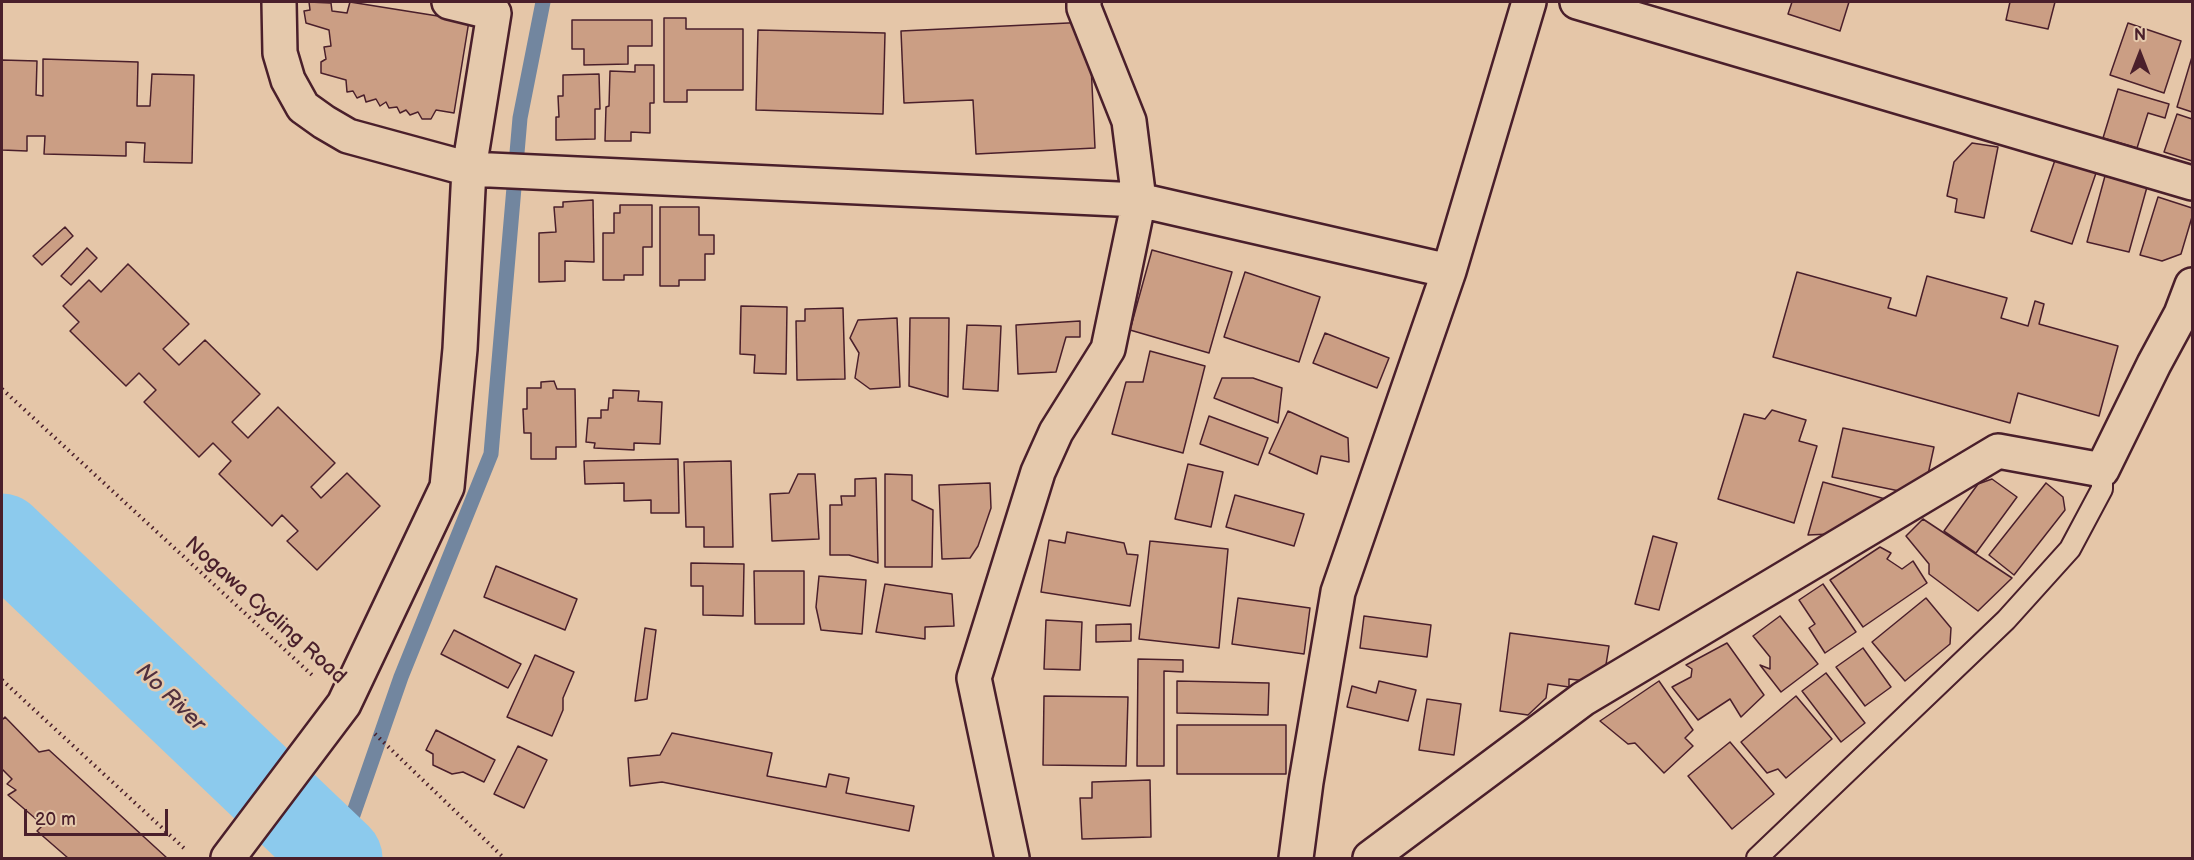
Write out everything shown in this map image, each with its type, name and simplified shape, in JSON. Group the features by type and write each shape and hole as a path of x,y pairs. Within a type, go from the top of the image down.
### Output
{"street":[{"path":"279,2 280,53 288,80 303,107 348,136 469,169 1139,200 1449,271"},
{"path":"228,858 338,711 447,486 460,349 469,169 494,13 449,2"},
{"path":"1012,858 974,678 1038,472 1056,432 1108,349 1139,200 1129,121 1084,8 1084,2"},
{"path":"1296,858 1306,782 1338,592 1449,271 1529,2"},
{"path":"1576,2 2193,183"},
{"path":"1370,858 1583,699 1998,451 2102,470 2181,314 2193,285"}],"lane":[{"path":"1757,858 2006,620 2070,549 2102,489 2102,470"}],"path":[{"name":"Nogawa Cycling Road","path":"2,389 338,711 504,858"},
{"path":"2,680 186,850"}],"building":[{"path":"309,2 331,3 332,11 347,13 350,2 469,21 454,113 436,110 431,119 422,119 418,112 410,115 406,110 400,113 397,107 389,108 386,102 380,106 376,99 366,102 364,95 357,98 353,91 347,92 346,80 321,73 321,62 326,59 324,47 331,46 329,30 306,23 304,11 310,10"},
{"path":"1792,2 1849,2 1840,31 1788,14"},
{"path":"2010,2 2055,2 2048,29 2006,20"},
{"path":"664,18 686,18 686,29 743,29 743,90 687,90 687,102 664,102"},
{"path":"572,20 652,20 652,46 628,46 628,64 584,65 584,49 572,49"},
{"path":"1089,22 1095,148 976,154 973,100 904,103 901,31"},
{"path":"2128,23 2181,41 2164,93 2110,75"},
{"path":"758,30 885,33 883,114 756,110"},
{"path":"2192,57 2192,112 2177,107"},
{"path":"43,59 138,62 137,106 150,106 152,74 194,75 192,163 144,162 145,143 126,142 126,156 44,154 45,136 27,136 27,151 2,150 2,60 37,61 36,95 43,96"},
{"path":"635,65 654,65 654,103 650,103 650,133 631,132 631,141 605,141 610,71 635,72"},
{"path":"599,74 600,109 595,109 595,139 556,140 556,117 559,117 558,96 563,96 563,75"},
{"path":"2118,89 2169,104 2165,118 2148,113 2137,148 2103,138"},
{"path":"2177,114 2192,119 2192,161 2164,152"},
{"path":"1972,143 1998,147 1984,218 1955,212 1957,199 1947,196 1954,162"},
{"path":"2055,160 2096,173 2072,244 2031,231"},
{"path":"2105,176 2147,187 2129,252 2087,242"},
{"path":"2158,197 2192,208 2192,217 2181,254 2162,261 2140,255"},
{"path":"593,200 594,262 565,261 565,281 539,282 539,233 556,232 554,207 563,207 563,202"},
{"path":"620,205 652,205 652,247 643,247 643,275 624,275 624,280 603,280 603,233 614,233 614,213 620,213"},
{"path":"660,207 699,207 699,235 714,235 714,254 705,254 705,280 679,280 679,286 660,286"},
{"path":"65,227 73,236 42,265 33,256"},
{"path":"87,248 97,258 71,285 61,276"},
{"path":"1152,250 1232,272 1209,353 1130,330"},
{"path":"128,264 189,324 163,349 179,365 205,340 260,394 232,422 248,438 278,407 335,463 311,487 321,498 347,473 380,506 317,570 287,541 298,531 282,515 272,526 219,474 231,461 213,443 199,457 144,402 156,390 139,373 126,386 70,331 79,322 63,306 89,280 101,292"},
{"path":"1245,272 1320,297 1299,362 1224,337"},
{"path":"1797,272 1891,298 1888,308 1916,316 1927,276 2007,298 2001,318 2028,326 2035,301 2044,304 2039,324 2118,346 2099,416 2018,393 2010,423 1773,357"},
{"path":"741,306 787,307 786,374 754,373 755,355 740,354"},
{"path":"843,308 845,379 797,380 796,321 805,321 805,309"},
{"path":"897,318 900,387 870,389 855,378 859,353 850,338 858,320"},
{"path":"910,318 949,318 948,397 909,386"},
{"path":"1080,321 1080,337 1066,337 1056,372 1018,374 1016,325"},
{"path":"967,325 1001,326 998,391 963,389"},
{"path":"1325,333 1389,358 1377,388 1313,363"},
{"path":"1150,351 1205,366 1183,453 1112,434 1126,382 1143,382"},
{"path":"1222,378 1253,378 1282,388 1278,423 1214,398"},
{"path":"554,381 557,389 575,389 576,447 556,447 556,459 531,459 531,433 524,433 523,409 527,409 527,388 541,388 541,382"},
{"path":"613,390 639,391 638,401 662,402 660,444 634,443 634,450 594,448 595,443 586,442 588,418 601,418 601,410 608,410 609,398 613,398"},
{"path":"1772,410 1806,420 1799,441 1817,446 1794,523 1718,499 1744,414 1765,419"},
{"path":"1288,411 1348,438 1349,462 1321,456 1317,474 1269,453"},
{"path":"1209,416 1268,438 1258,465 1200,444"},
{"path":"1843,428 1934,447 1927,479 1904,492 1832,477"},
{"path":"678,459 679,513 651,513 651,500 624,501 624,483 585,484 584,461"},
{"path":"731,461 733,547 704,547 704,527 686,527 684,462"},
{"path":"1188,464 1223,472 1211,527 1175,519"},
{"path":"798,474 815,474 819,539 772,541 770,494 789,493"},
{"path":"885,474 912,475 912,500 933,510 932,567 885,567"},
{"path":"876,478 878,563 849,555 830,555 830,505 842,505 841,496 855,496 855,479"},
{"path":"1992,479 2017,497 1976,553 1944,531 1978,484"},
{"path":"1823,482 1889,500 1830,534 1808,535"},
{"path":"990,483 991,508 978,546 970,558 942,559 939,485"},
{"path":"2046,483 2063,497 2065,510 2014,575 1989,555"},
{"path":"1235,495 1304,514 1294,546 1226,527"},
{"path":"1923,519 2012,578 1978,611 1929,574 1929,564 1906,536"},
{"path":"1067,532 1124,543 1127,554 1138,555 1130,606 1041,592 1049,540 1065,543"},
{"path":"1653,536 1677,543 1659,610 1635,604"},
{"path":"1150,541 1228,549 1219,648 1139,639"},
{"path":"1880,547 1891,553 1887,559 1902,569 1913,561 1927,583 1863,627 1830,580"},
{"path":"691,563 744,564 743,616 703,615 703,586 691,586"},
{"path":"496,566 577,599 565,630 484,597"},
{"path":"754,571 804,571 804,624 755,624"},
{"path":"819,576 866,580 862,634 821,630 816,607"},
{"path":"885,584 952,594 954,626 925,627 925,639 876,632"},
{"path":"1823,584 1856,632 1825,653 1809,628 1815,624 1799,600"},
{"path":"1238,598 1310,608 1304,654 1232,644"},
{"path":"1926,598 1951,628 1950,644 1905,681 1872,642"},
{"path":"1364,616 1431,625 1427,657 1360,648"},
{"path":"1780,616 1818,664 1781,692 1760,665 1770,669 1770,657 1753,636"},
{"path":"1046,620 1082,622 1080,670 1044,669"},
{"path":"1131,624 1131,641 1096,642 1096,625"},
{"path":"645,628 656,630 647,699 635,701"},
{"path":"454,630 521,664 508,688 441,654"},
{"path":"1510,633 1609,646 1603,683 1569,679 1569,687 1548,684 1546,698 1528,715 1500,711"},
{"path":"1727,643 1764,695 1741,717 1730,699 1698,720 1672,687 1691,677 1692,669 1686,665"},
{"path":"1863,648 1891,687 1865,706 1836,667"},
{"path":"535,655 574,672 563,698 563,710 552,736 507,717"},
{"path":"1138,659 1183,660 1183,672 1164,671 1164,766 1137,766"},
{"path":"1826,673 1865,723 1841,742 1802,691"},
{"path":"1177,681 1269,683 1268,715 1177,713"},
{"path":"1379,681 1416,690 1408,721 1347,707 1352,686 1376,693"},
{"path":"1659,681 1693,730 1685,738 1693,746 1664,773 1635,743 1628,744 1600,721"},
{"path":"1044,696 1128,697 1126,766 1043,765"},
{"path":"1796,696 1832,739 1786,778 1778,769 1767,773 1741,742"},
{"path":"1427,699 1461,704 1454,755 1419,750"},
{"path":"5,717 39,752 49,750 167,858 68,858 37,831 43,825 8,795 16,790 7,784 12,779 2,769 2,720"},
{"path":"1177,725 1286,725 1286,774 1177,774"},
{"path":"436,730 495,760 484,782 463,772 452,774 433,765 433,754 426,750"},
{"path":"672,733 772,753 767,776 826,787 829,774 849,778 846,793 914,806 909,831 662,782 630,786 628,758 660,755"},
{"path":"1730,742 1774,794 1732,829 1688,776"},
{"path":"518,746 547,760 524,808 494,794"},
{"path":"1150,780 1151,837 1082,839 1080,798 1092,798 1092,782"}],"waterway":[{"path":"338,858 401,677 491,454 520,118 543,2"},
{"name":"No River","path":"2,537 339,858"}]}
